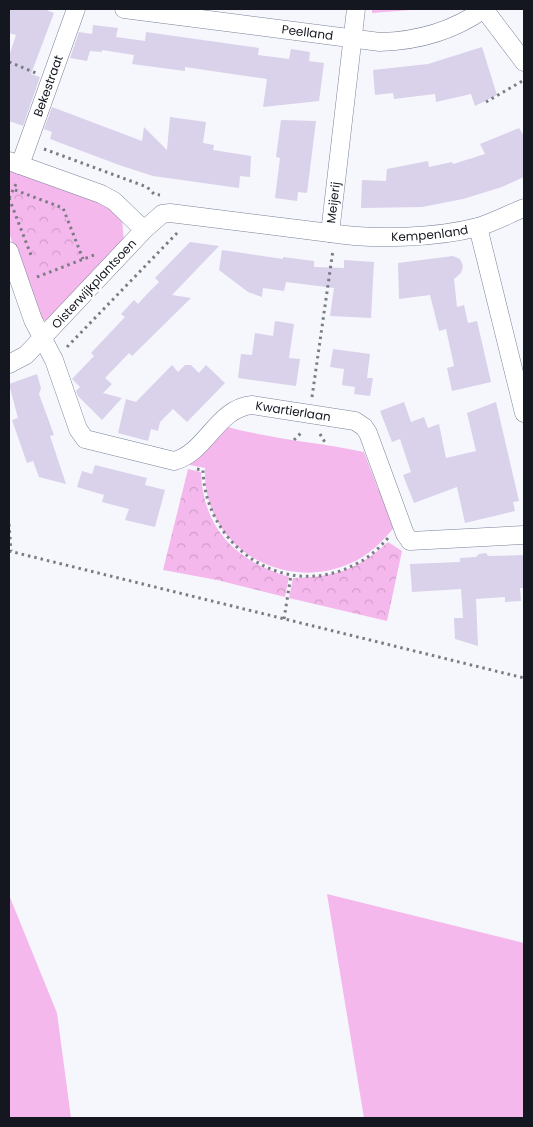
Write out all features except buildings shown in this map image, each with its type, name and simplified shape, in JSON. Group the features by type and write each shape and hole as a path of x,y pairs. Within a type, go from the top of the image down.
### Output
{"street":[{"name":"Bekestraat","path":"14,163 27,143 76,9"},
{"name":"Peelland","path":"124,9 354,39 398,42 426,37 463,24 484,9"},
{"name":"Meijerij","path":"144,230 162,214 194,216 332,234 356,9"},
{"path":"484,9 524,62"},
{"name":"Oisterwijkplantsoen","path":"9,251 42,338 144,230 114,201 14,163"},
{"name":"Kempenland","path":"332,234 393,237 478,227 524,208"},
{"path":"478,227 524,413"},
{"path":"9,364 26,355 42,338 54,360 78,429 85,439 165,460 180,459"},
{"name":"Kwartierlaan","path":"180,459 187,456 228,415 242,406 252,405 312,422 355,421 364,427 401,523 410,541 524,535"}],"path":[{"path":"9,62 50,78"},
{"path":"486,102 524,80"},
{"path":"27,143 147,187 154,194 163,196"},
{"path":"15,190 63,208 83,259"},
{"path":"9,198 33,260"},
{"path":"54,360 194,216"},
{"path":"294,440 312,422 311,407 332,234"},
{"path":"20,284 94,255 109,269"},
{"path":"36,268 39,276"},
{"path":"319,432 326,444"},
{"path":"180,459 189,467 203,470 207,502 221,529 237,548 260,564 291,575 330,574 356,564 374,552 401,523"},
{"path":"9,524 10,551 524,678"},
{"path":"284,619 291,575"}],"green space":[{"path":"372,9 424,9 372,13"},
{"path":"9,168 106,203 122,220 124,241 49,321 42,320 37,312 9,233"},
{"path":"15,192 62,209 81,257 43,273 39,271 12,200"},
{"path":"224,426 364,452 378,489 385,494 396,525 381,542 363,557 349,564 323,571 297,572 273,567 250,556 231,540 217,520 208,496 205,468 190,465 191,461"},
{"path":"188,469 201,472 203,492 208,510 226,540 238,552 253,562 289,577 285,597 217,580 163,570"},
{"path":"388,542 402,551 387,621 289,598 293,578 321,576 345,570 377,552"},
{"path":"327,894 524,943 524,1118 364,1118"},
{"path":"9,895 57,1013 71,1118 9,1118"}]}
